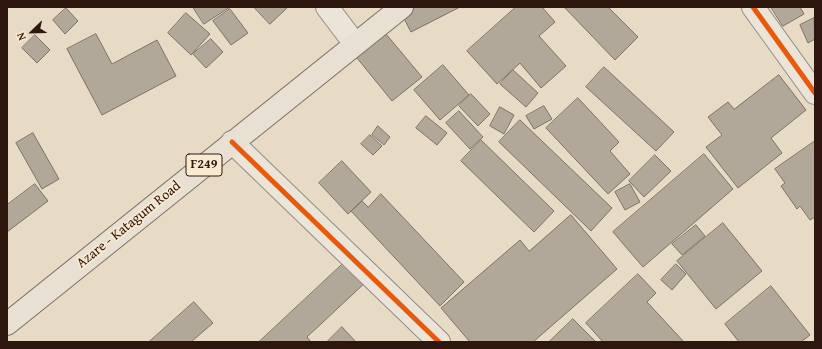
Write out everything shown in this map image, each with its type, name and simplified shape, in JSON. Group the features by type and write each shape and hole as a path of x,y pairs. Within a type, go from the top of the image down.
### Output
{"main road":[{"name":"Azare - Katagum Road","path":"7,324 402,7"}],"street":[{"path":"326,7 355,44"},
{"path":"753,7 815,93"},
{"path":"232,142 440,342"}],"building":[{"path":"193,7 230,7 204,24"},
{"path":"254,7 286,7 287,8 270,24"},
{"path":"408,7 460,7 411,32 400,11"},
{"path":"516,7 542,7 555,22 539,36 566,66 541,88 520,63 497,84 467,51"},
{"path":"608,7 638,37 615,60 565,8"},
{"path":"771,7 800,7 804,14 783,26"},
{"path":"66,8 78,21 65,34 53,20"},
{"path":"230,9 248,33 231,45 213,21"},
{"path":"186,13 210,34 191,55 168,33"},
{"path":"814,18 815,39 808,43 800,25"},
{"path":"96,34 112,64 157,40 176,76 102,115 67,49"},
{"path":"386,34 422,77 392,101 357,58"},
{"path":"35,35 50,50 37,63 22,48"},
{"path":"211,39 223,52 206,68 193,54"},
{"path":"443,65 469,95 440,120 414,90"},
{"path":"604,67 674,132 656,151 586,87"},
{"path":"513,70 538,93 526,107 500,84"},
{"path":"779,75 806,110 771,138 782,153 738,188 706,147 722,135 708,117 728,102 734,109"},
{"path":"471,94 490,114 478,126 459,106"},
{"path":"578,98 619,142 610,151 630,174 608,194 546,128"},
{"path":"544,106 552,119 534,129 526,116"},
{"path":"500,107 514,115 504,134 490,126"},
{"path":"459,111 483,137 470,149 446,123"},
{"path":"426,116 447,133 437,145 416,128"},
{"path":"520,120 612,208 591,231 499,142"},
{"path":"378,126 390,137 384,145 372,135"},
{"path":"33,133 59,179 42,189 16,143"},
{"path":"370,135 382,146 373,155 361,144"},
{"path":"481,140 554,211 534,232 461,161"},
{"path":"815,141 815,217 810,220 800,206 797,209 781,186 785,183 775,169"},
{"path":"704,154 733,189 643,267 613,232"},
{"path":"655,155 671,171 644,197 629,181"},
{"path":"342,161 371,192 348,214 319,183"},
{"path":"35,184 48,201 7,232 7,205"},
{"path":"630,184 640,202 625,210 615,192"},
{"path":"381,194 464,282 440,306 351,211 362,201 368,207"},
{"path":"571,215 617,269 533,342 470,342 441,308 520,240 529,251"},
{"path":"723,223 762,271 716,309 677,261"},
{"path":"696,225 705,236 682,255 672,244"},
{"path":"347,260 367,281 307,337 311,342 259,342"},
{"path":"676,264 686,274 672,290 661,280"},
{"path":"638,274 656,293 647,302 684,342 603,342 586,323"},
{"path":"771,286 810,335 801,342 739,342 725,324"},
{"path":"194,302 213,323 191,342 149,342"},
{"path":"573,319 596,342 549,342"},
{"path":"342,327 356,342 327,342"}],"cycle path":[{"path":"753,7 815,93"},
{"path":"232,142 439,342"}]}
